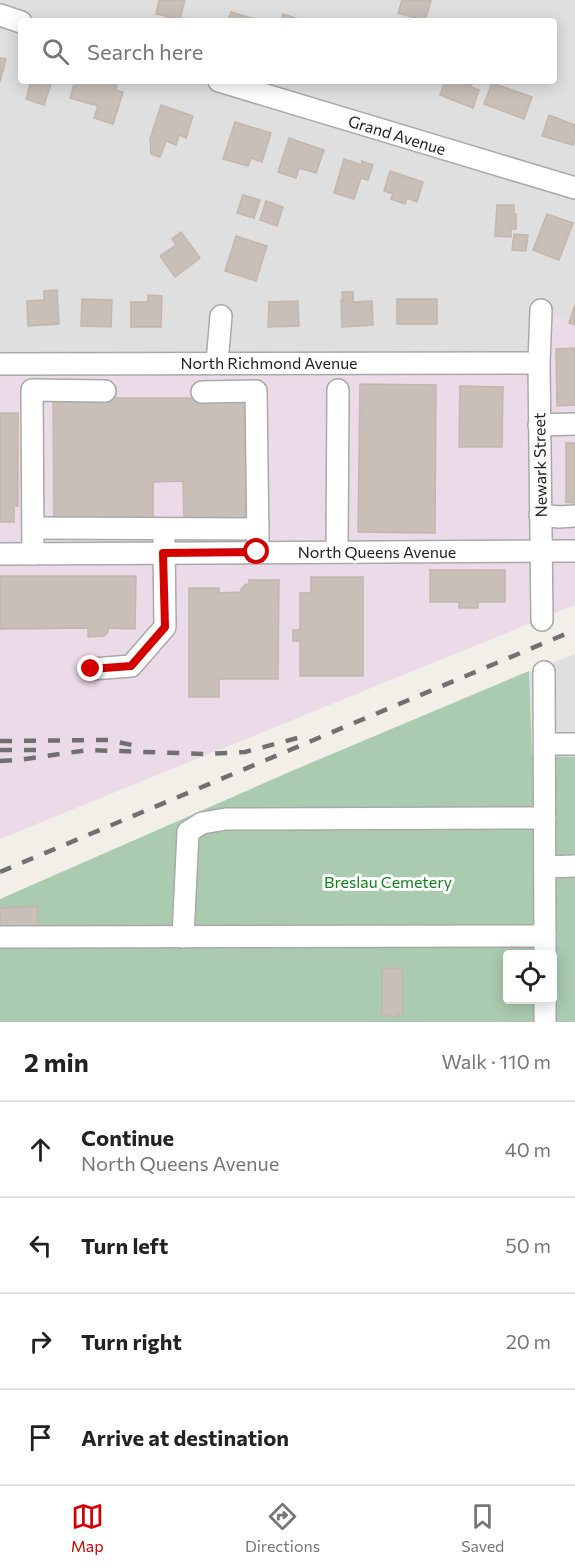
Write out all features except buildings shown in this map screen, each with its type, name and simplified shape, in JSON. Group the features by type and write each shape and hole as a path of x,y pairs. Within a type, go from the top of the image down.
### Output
{"street":[{"path":"0,15 18,21"},
{"name":"Grand Avenue","path":"229,84 575,188"},
{"name":"Newark Street","path":"541,310 539,425 542,620"},
{"path":"217,363 221,316"},
{"name":"North Richmond Avenue","path":"0,364 539,363"},
{"path":"33,554 32,390 105,391"},
{"path":"337,552 338,390"},
{"path":"202,392 256,391 257,552"},
{"path":"539,425 575,424"},
{"path":"540,514 559,517 575,516"},
{"path":"33,528 258,529"},
{"path":"91,669 131,666 165,627 163,553 165,529"},
{"name":"North Queens Avenue","path":"0,554 575,551"},
{"path":"0,937 183,937 545,945 544,672"},
{"path":"545,744 575,744"},
{"path":"183,937 188,832 202,823 226,819 545,818"},
{"path":"545,867 575,866"},
{"path":"545,1004 545,1022"}],"shaded area":[{"path":"0,0 575,0 575,322 541,310 550,373 0,376"},
{"path":"541,310 575,322 575,605 0,839 0,376 549,373"},
{"path":"575,654 575,757 532,757 529,672"}],"green space":[{"name":"Breslau Cemetery","path":"529,671 532,756 575,757 575,1022 0,1022 0,899 294,770"}],"railway":[{"path":"0,872 575,630"},
{"path":"0,761 88,750 205,754 245,752 301,737"},
{"path":"0,741 108,740 137,746"},
{"path":"0,750 42,750"}],"route":[{"path":"91,669 131,666 165,627 163,553 257,552"}]}
